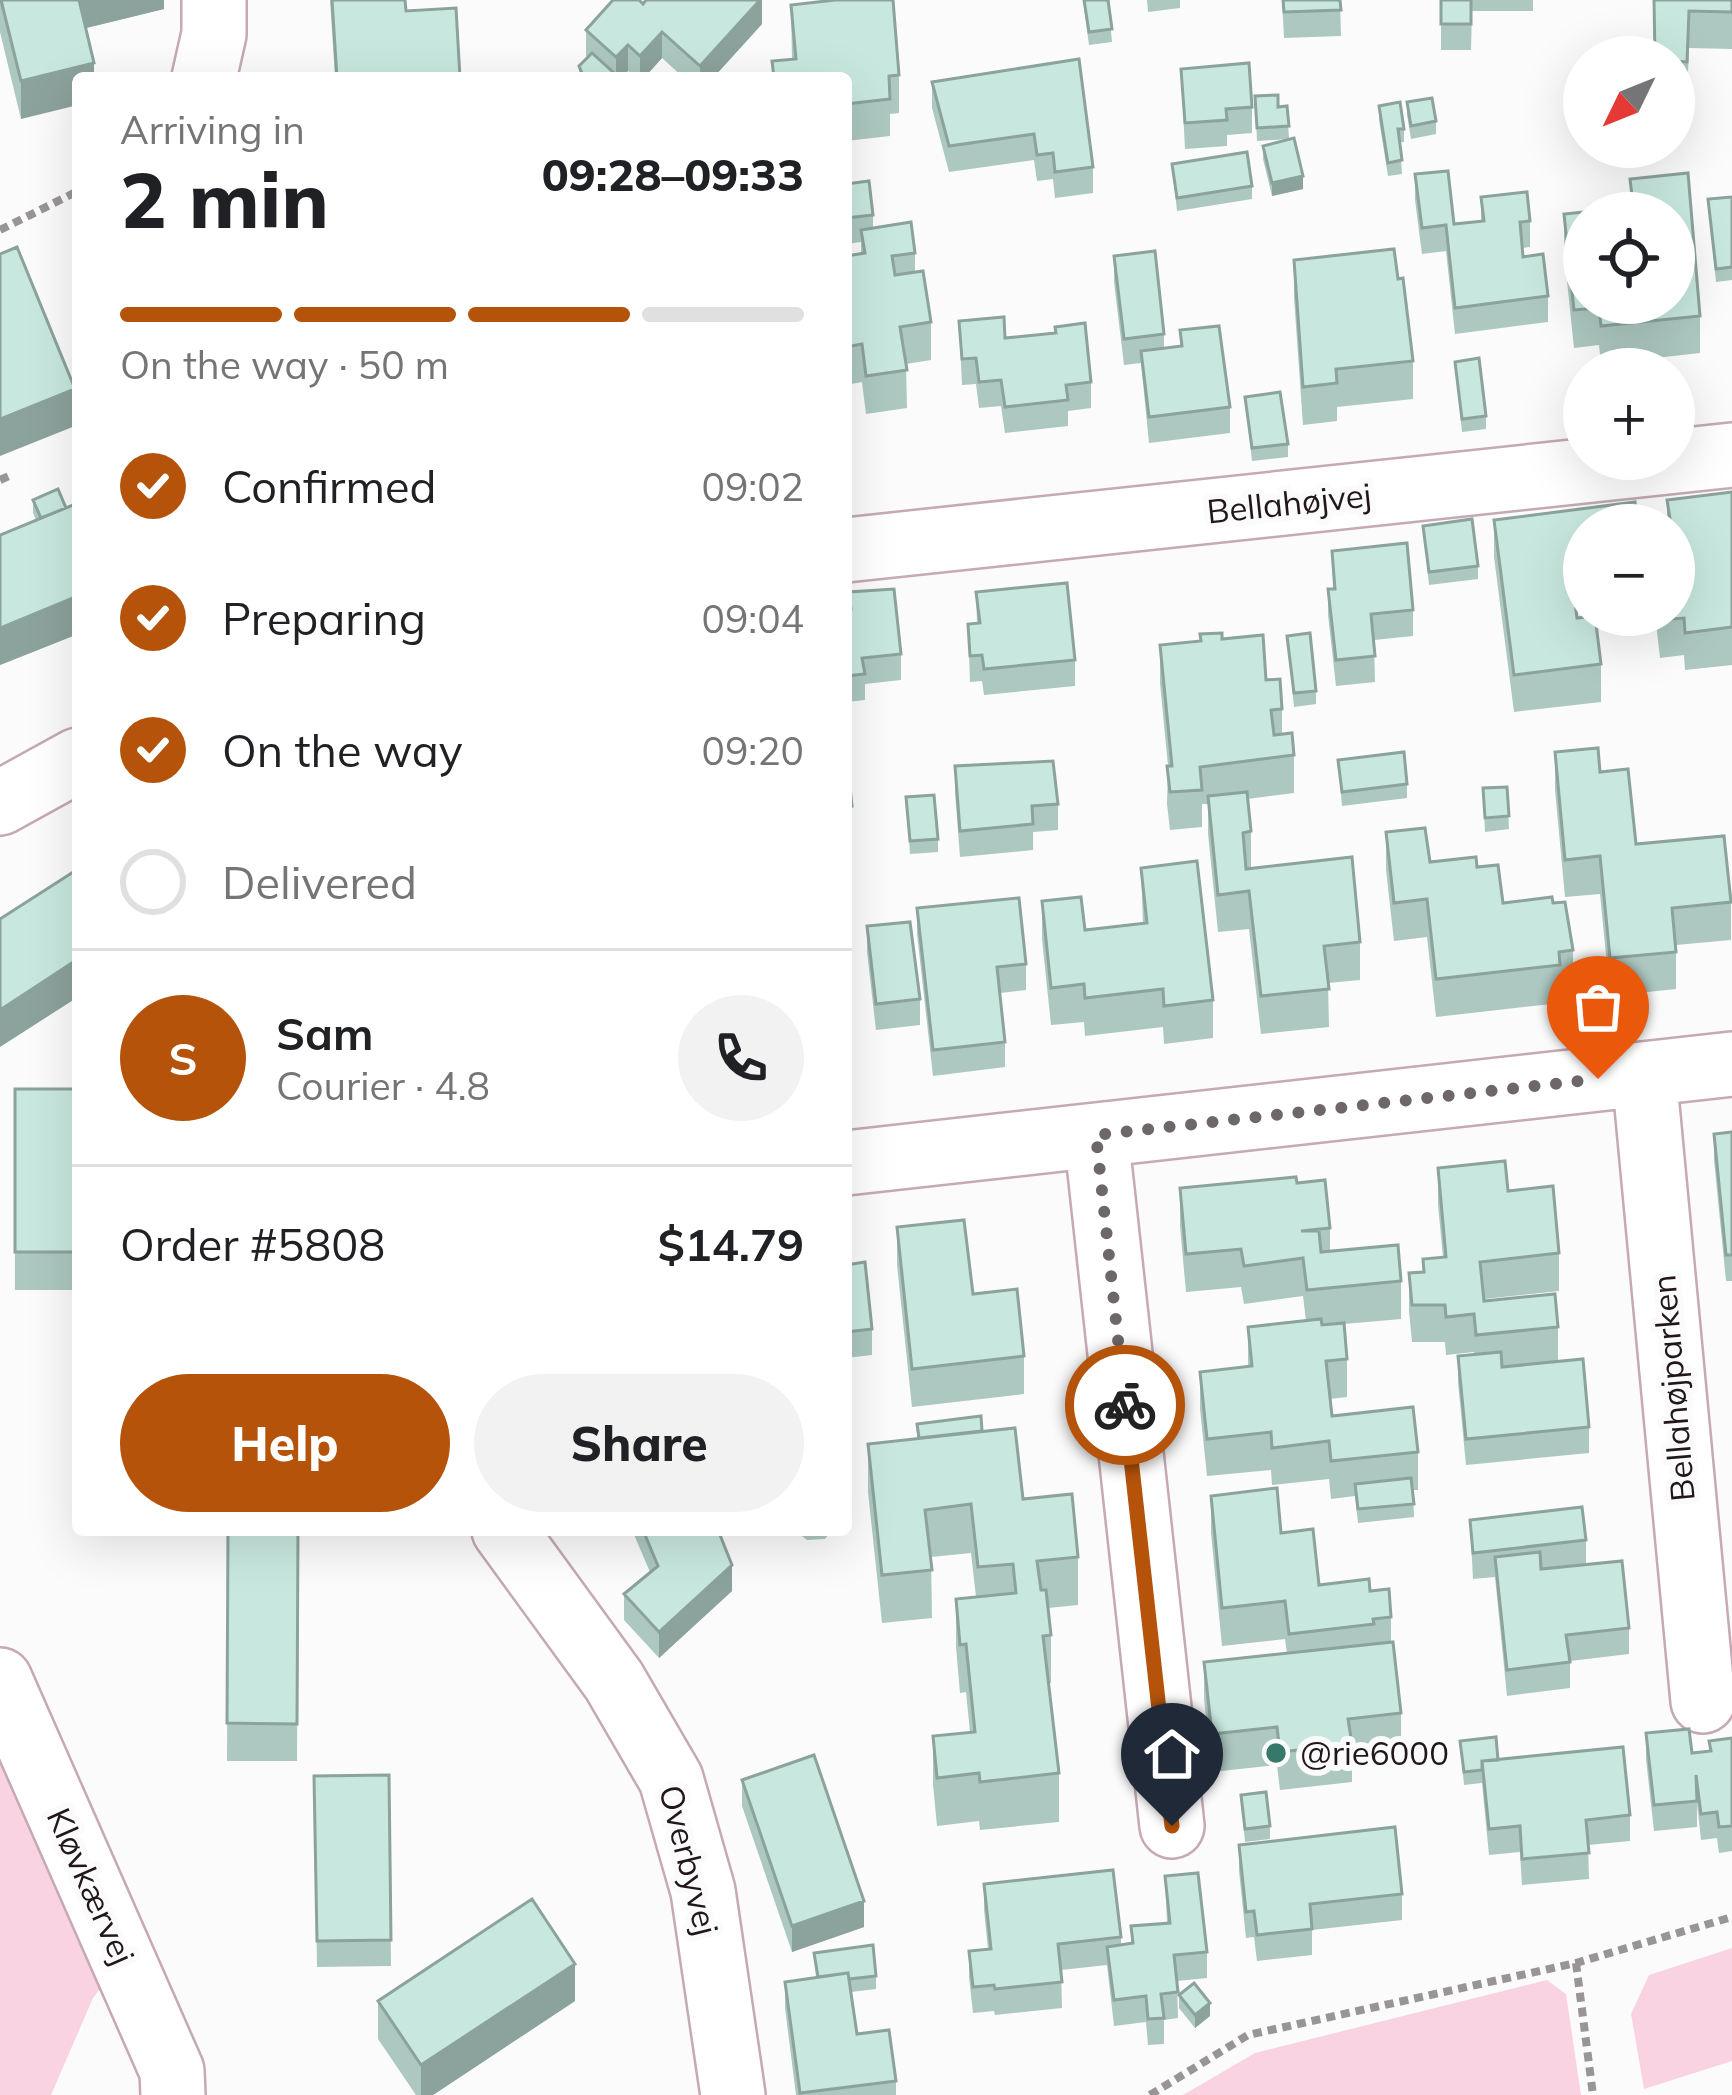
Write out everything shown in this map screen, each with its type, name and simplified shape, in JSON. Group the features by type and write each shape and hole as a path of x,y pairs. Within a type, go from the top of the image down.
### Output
{"street":[{"path":"205,72 214,34 214,0"},
{"name":"Bellahøjvej","path":"852,549 1732,455"},
{"path":"0,803 72,763"},
{"path":"852,1161 1732,1064"},
{"name":"Bellahøjparken","path":"1644,1074 1703,1701"},
{"path":"1096,1135 1172,1826"},
{"name":"Overbyvej","path":"508,1536 614,1681 671,1779 703,1891 733,2095"},
{"name":"Kløvkærvej","path":"0,1680 172,2071 173,2095"}],"path":[{"path":"0,230 72,194"},
{"path":"1150,2095 1248,2035 1576,1963 1732,1917"},
{"path":"1576,1963 1593,2095"}],"shaded area":[{"path":"0,1735 103,1985 51,2095 0,2095"},
{"path":"1732,1948 1732,2061 1644,2089 1631,2014 1649,1975"},
{"path":"1547,1980 1566,1994 1581,2095 1183,2095 1255,2053"}],"building":[{"path":"1,0 79,0 94,63 21,81"},
{"path":"332,0 405,0 406,11 456,8 460,72 337,72"},
{"path":"613,0 643,4 646,0 760,0 700,66 662,32 640,56 628,45 616,57 586,30"},
{"path":"893,0 899,75 889,76 890,99 852,103 852,72 773,72 772,61 796,59 791,5"},
{"path":"1084,0 1108,0 1112,29 1089,32"},
{"path":"1283,0 1340,0 1341,10 1284,12"},
{"path":"1441,0 1471,0 1471,24 1441,24"},
{"path":"1654,0 1732,0 1732,12 1689,11 1688,36 1655,36"},
{"path":"592,53 613,72 582,72 579,66"},
{"path":"1079,59 1093,167 1055,172 1053,153 1037,155 1034,134 949,146 932,82"},
{"path":"1249,63 1252,107 1226,109 1227,120 1185,123 1181,69"},
{"path":"1278,95 1278,107 1287,106 1289,126 1257,128 1255,96"},
{"path":"1432,98 1436,121 1411,126 1407,102"},
{"path":"1400,102 1402,160 1388,163 1379,106"},
{"path":"1294,138 1303,176 1272,183 1263,146"},
{"path":"1247,152 1252,186 1177,198 1172,164"},
{"path":"1448,171 1454,224 1484,221 1481,197 1527,192 1530,221 1520,222 1523,257 1543,254 1548,296 1455,308 1446,225 1422,228 1415,174"},
{"path":"1688,173 1690,192 1632,192 1630,179"},
{"path":"869,181 873,215 852,217 852,183"},
{"path":"1732,197 1732,267 1716,269 1708,199"},
{"path":"911,222 915,253 892,256 895,275 923,271 931,322 900,327 907,370 866,376 862,344 852,346 852,255 865,253 861,230"},
{"path":"17,247 72,390 0,419 0,254"},
{"path":"1394,249 1398,279 1403,278 1413,361 1336,369 1337,383 1303,387 1294,260"},
{"path":"1155,251 1164,334 1124,339 1114,256"},
{"path":"1695,256 1700,316 1695,317"},
{"path":"1004,317 1005,338 1056,333 1055,327 1085,323 1091,382 1066,385 1068,400 1005,407 1001,380 979,382 976,358 962,359 959,321"},
{"path":"1219,326 1230,407 1149,417 1141,351 1182,346 1180,330"},
{"path":"1479,358 1486,416 1462,419 1455,362"},
{"path":"1280,392 1288,444 1252,448 1245,397"},
{"path":"58,489 66,508 41,518 33,500"},
{"path":"1732,492 1732,627 1695,632 1695,504 1668,504 1667,500"},
{"path":"72,505 72,598 0,628 0,535"},
{"path":"1563,511 1563,636 1598,636 1601,664 1514,675 1494,520"},
{"path":"1472,519 1478,566 1429,572 1423,526"},
{"path":"1407,543 1413,610 1371,614 1375,656 1336,660 1328,589 1335,589 1332,551"},
{"path":"1067,583 1075,660 984,669 982,655 970,656 968,624 980,623 976,592"},
{"path":"894,589 901,654 862,658 865,674 852,675 852,592"},
{"path":"1222,633 1222,639 1263,635 1266,680 1280,679 1282,709 1271,710 1274,735 1292,733 1294,755 1200,767 1202,790 1170,792 1167,766 1172,766 1160,645 1201,641 1200,634"},
{"path":"1310,633 1316,691 1294,693 1287,636"},
{"path":"1598,748 1600,772 1628,769 1636,844 1724,836 1731,902 1672,908 1676,952 1610,958 1600,856 1565,860 1555,752"},
{"path":"1404,752 1407,784 1342,792 1338,760"},
{"path":"1053,761 1058,804 1032,806 1033,824 960,831 955,766"},
{"path":"1507,787 1509,816 1485,818 1483,788"},
{"path":"1247,792 1251,831 1243,833 1246,869 1352,857 1360,942 1324,946 1329,989 1261,996 1249,891 1218,895 1208,796"},
{"path":"934,795 938,839 910,841 906,797"},
{"path":"1425,828 1430,862 1476,857 1477,867 1498,865 1503,903 1552,897 1553,903 1565,902 1573,950 1559,952 1560,965 1436,979 1427,899 1394,903 1386,832"},
{"path":"1197,861 1213,1000 1164,1006 1163,989 1085,998 1084,984 1051,988 1042,901 1081,897 1085,930 1147,923 1141,868"},
{"path":"72,873 72,963 0,1010 0,919"},
{"path":"1019,898 1026,964 997,967 1005,1042 933,1050 917,908"},
{"path":"910,922 920,999 876,1004 867,926"},
{"path":"15,1089 72,1089 72,1252 15,1252"},
{"path":"1732,1132 1732,1255 1726,1255 1714,1134"},
{"path":"1505,1161 1508,1191 1553,1186 1559,1253 1480,1262 1484,1301 1555,1294 1558,1327 1476,1335 1474,1314 1446,1317 1445,1305 1412,1305 1409,1273 1424,1272 1423,1259 1446,1257 1438,1168"},
{"path":"1296,1177 1297,1183 1325,1180 1330,1228 1301,1231 1319,1231 1321,1252 1398,1245 1401,1281 1307,1290 1303,1258 1244,1266 1241,1249 1186,1254 1180,1188"},
{"path":"964,1220 973,1294 1017,1289 1024,1356 912,1369 897,1227"},
{"path":"865,1262 872,1329 852,1331 852,1264"},
{"path":"1321,1319 1322,1325 1344,1323 1347,1359 1326,1361 1332,1416 1413,1407 1418,1452 1331,1461 1329,1441 1272,1448 1271,1432 1207,1439 1200,1372 1252,1366 1248,1327"},
{"path":"1501,1352 1502,1367 1583,1359 1589,1427 1466,1439 1458,1356"},
{"path":"981,1416 982,1431 919,1438 917,1424"},
{"path":"1015,1428 1023,1499 1072,1494 1078,1557 1037,1561 1051,1635 1043,1636 1059,1773 980,1782 979,1773 937,1778 933,1736 975,1732 956,1599 1016,1593 1013,1564 978,1567 971,1504 925,1510 932,1570 882,1575 868,1444"},
{"path":"1411,1478 1414,1504 1358,1509 1355,1484"},
{"path":"1277,1488 1281,1533 1313,1529 1319,1585 1369,1579 1370,1591 1389,1589 1391,1617 1373,1619 1374,1624 1289,1634 1285,1601 1222,1608 1211,1496"},
{"path":"1582,1507 1586,1540 1473,1553 1470,1520"},
{"path":"228,1536 298,1536 297,1724 227,1723"},
{"path":"646,1536 720,1536 732,1565 659,1632 624,1594 658,1566"},
{"path":"1540,1552 1541,1569 1622,1561 1629,1628 1566,1635 1570,1662 1507,1670 1495,1557"},
{"path":"1393,1642 1401,1713 1348,1719 1352,1744 1280,1752 1277,1727 1212,1734 1204,1662"},
{"path":"1689,1729 1692,1753 1711,1751 1709,1741 1732,1738 1732,1826 1719,1827 1717,1812 1701,1814 1696,1775 1697,1801 1654,1805 1646,1733"},
{"path":"1496,1737 1498,1760 1482,1761 1482,1770 1464,1772 1460,1741"},
{"path":"1623,1747 1630,1815 1586,1820 1589,1853 1522,1859 1520,1826 1489,1829 1482,1761"},
{"path":"814,1755 864,1901 792,1926 742,1780"},
{"path":"389,1775 391,1940 317,1941 314,1776"},
{"path":"1266,1792 1270,1826 1245,1829 1241,1795"},
{"path":"1395,1827 1402,1894 1310,1904 1312,1929 1257,1935 1254,1911 1246,1912 1239,1845"},
{"path":"1113,1870 1121,1937 1058,1944 1062,1982 973,1987 969,1951 991,1949 984,1884"},
{"path":"1198,1873 1207,1952 1174,1955 1178,1992 1161,1994 1164,2018 1148,2019 1146,1996 1114,2000 1107,1947 1133,1943 1131,1926 1170,1923 1165,1876"},
{"path":"532,1899 575,1964 421,2065 378,2001"},
{"path":"873,1945 876,1976 818,1977 814,1953"},
{"path":"848,1973 857,2034 889,2030 896,2081 800,2093 785,1982"},
{"path":"1194,1983 1210,2003 1195,2015 1179,1995"}],"way so far":[{"path":"1125,1405 1096,1135 1598,1079"}],"place":[{"name":"@rie6000","path":"1276,1753"}],"route":[{"path":"1125,1405 1172,1826"}]}
